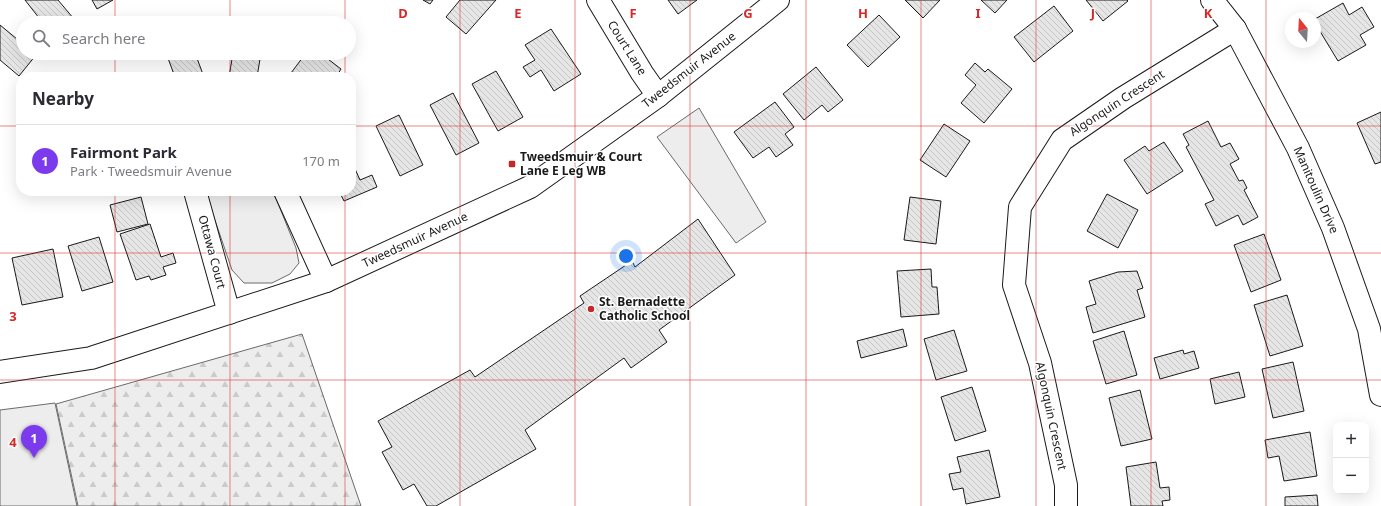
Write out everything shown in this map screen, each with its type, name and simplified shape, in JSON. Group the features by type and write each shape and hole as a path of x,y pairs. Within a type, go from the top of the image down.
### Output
{"street":[{"name":"Court Lane","path":"598,0 642,73 658,96"},
{"name":"Tweedsmuir Avenue","path":"0,372 91,358 326,281 530,187 658,96 778,0"},
{"name":"Manitoulin Drive","path":"1212,0 1234,29 1298,148 1333,228 1369,328 1381,395"},
{"name":"Algonquin Crescent","path":"1066,506 1066,485 1040,363 1014,285 1020,207 1062,140 1123,98 1234,29"},
{"name":"Ottawa Court","path":"196,196 229,313"},
{"path":"287,196 326,281"}],"shaded area":[{"path":"699,108 766,222 736,243 657,137"},
{"path":"207,196 275,196 296,248 299,263 290,274 272,283 244,283 232,270"},
{"path":"55,403 77,506 0,506 0,410"}],"green space":[{"path":"302,334 361,506 78,506 56,404"}],"building":[{"path":"25,0 58,0 71,16 38,16"},
{"path":"92,0 113,0 97,9"},
{"path":"423,0 433,0 430,4"},
{"path":"460,0 496,0 466,34 446,17"},
{"path":"668,0 697,0 678,14"},
{"path":"905,0 940,0 923,18"},
{"path":"981,0 1007,0 995,13"},
{"path":"1086,0 1127,0 1128,1 1103,21"},
{"path":"1343,3 1349,15 1362,7 1374,27 1360,35 1366,45 1338,61 1321,33 1321,16"},
{"path":"1054,6 1073,31 1034,62 1014,37"},
{"path":"879,15 900,37 868,67 847,45"},
{"path":"0,25 16,38 16,60 32,60 22,72 16,72 16,73 0,60"},
{"path":"551,29 581,74 554,91 541,70 530,77 523,67 535,60 525,45"},
{"path":"169,60 198,60 202,72 173,72"},
{"path":"232,60 260,60 258,72 230,72"},
{"path":"301,60 329,60 341,69 339,72 292,72"},
{"path":"975,63 985,72 988,69 1012,89 984,123 961,103 976,85 965,75"},
{"path":"816,67 843,100 828,112 822,105 804,120 783,94"},
{"path":"496,71 523,117 498,131 472,84"},
{"path":"453,93 479,143 456,155 430,105"},
{"path":"775,102 794,127 785,134 793,145 776,157 769,147 753,158 734,132"},
{"path":"1381,112 1381,162 1375,164 1357,123"},
{"path":"399,115 423,165 400,176 376,126"},
{"path":"1208,121 1221,147 1230,143 1239,159 1230,164 1239,181 1243,180 1247,188 1244,190 1258,217 1243,225 1238,215 1216,226 1205,204 1214,200 1186,147 1189,145 1183,134"},
{"path":"944,124 970,141 946,177 920,160"},
{"path":"1164,142 1183,171 1147,194 1124,160 1145,146 1149,151"},
{"path":"356,171 360,180 372,175 377,187 356,196"},
{"path":"1107,194 1138,210 1118,248 1087,231"},
{"path":"342,196 356,196 344,201"},
{"path":"141,197 148,224 117,232 110,205"},
{"path":"910,197 941,201 936,244 904,240"},
{"path":"698,219 735,275 659,330 667,342 631,368 624,358 525,430 536,449 436,506 427,506 414,484 403,490 382,452 392,447 378,421 470,370 475,377 584,303 580,296 632,261 635,267"},
{"path":"150,224 161,257 173,253 176,263 163,267 166,275 151,280 149,276 136,280 120,234"},
{"path":"1264,234 1281,280 1251,292 1234,245"},
{"path":"99,237 113,282 82,291 68,246"},
{"path":"53,249 63,297 22,305 12,258"},
{"path":"931,269 932,287 937,287 939,314 901,317 897,271"},
{"path":"1137,271 1143,288 1137,290 1145,317 1093,333 1086,307 1096,304 1089,281 1118,272"},
{"path":"1287,295 1303,346 1270,356 1254,305"},
{"path":"903,329 907,346 861,358 857,341"},
{"path":"954,330 967,371 936,380 924,339"},
{"path":"1124,331 1137,375 1106,384 1093,341"},
{"path":"1183,350 1184,354 1194,351 1199,368 1160,379 1154,358"},
{"path":"1293,362 1304,411 1273,418 1262,369"},
{"path":"1239,372 1245,397 1215,404 1210,379"},
{"path":"972,387 986,431 955,441 941,397"},
{"path":"1140,390 1152,439 1121,446 1109,398"},
{"path":"1310,432 1317,476 1284,481 1279,456 1268,458 1265,440"},
{"path":"989,450 1000,497 966,504 963,488 953,490 949,474 961,472 957,457"},
{"path":"1156,462 1160,488 1169,487 1170,500 1162,501 1163,506 1131,506 1126,467"},
{"path":"1317,495 1318,506 1285,506 1285,497"}],"place":[{"name":"Tweedsmuir & Court Lane E Leg WB","path":"512,164"},
{"name":"St. Bernadette Catholic School","path":"591,309"},
{"name":"Fairmont Park","path":"34,458"}]}
